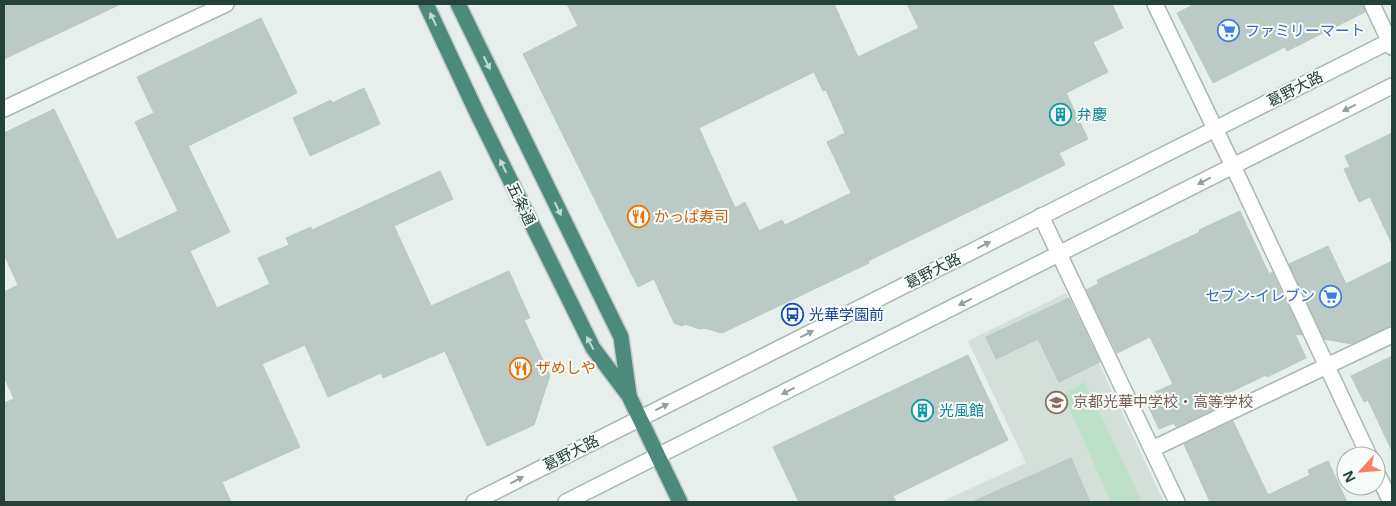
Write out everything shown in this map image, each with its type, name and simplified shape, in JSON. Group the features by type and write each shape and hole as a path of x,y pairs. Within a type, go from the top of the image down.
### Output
{"highway":[{"name":"五条通","path":"426,4 477,113 593,348 629,396 680,502"},
{"name":"五条通","path":"458,4 621,337 629,396"}],"street":[{"path":"4,109 226,4"},
{"path":"1155,4 1364,446"},
{"path":"1372,4 1391,43"},
{"name":"葛野大路","path":"474,502 1041,216 1391,43"},
{"path":"566,502 1392,86"},
{"path":"1041,216 1177,502"},
{"path":"1152,449 1392,335"}],"shaded area":[{"name":"京都光華中学校・高等学校","path":"1066,293 1164,502 941,502 1026,463 968,341"}],"green space":[{"path":"1085,382 1142,502 1109,502 1110,500 1063,394"}],"building":[{"path":"4,4 121,4 4,59"},
{"path":"567,4 834,4 858,57 919,28 907,4 1112,4 1123,28 1093,42 1108,72 1066,93 1088,139 1059,153 1065,165 868,261 869,263 722,333 674,323 654,279 638,287 523,54 578,26","holes":["814,72 823,91 826,90 845,133 827,142 851,193 785,225 782,220 759,231 745,202 735,208 699,128"]},
{"name":"ファミリーマート","path":"1195,4 1363,4 1365,12 1287,51 1285,47 1213,83 1177,13"},
{"path":"261,18 297,93 188,146 230,232 190,251 217,308 270,284 258,258 289,245 286,238 311,227 312,230 440,171 453,199 394,226 431,306 509,271 530,318 524,320 550,375 534,425 487,446 445,351 383,378 381,373 328,397 305,345 262,364 300,447 222,482 231,502 4,502 4,403 14,399 4,377 4,292 18,285 4,254 4,133 54,109 117,240 178,211 135,122 154,113 137,77"},
{"path":"364,88 380,124 310,156 293,118 331,100 332,103"},
{"path":"1392,133 1392,244 1370,197 1359,202 1344,169 1350,167 1345,156"},
{"path":"1240,211 1269,274 1272,272 1302,335 1295,334 1306,358 1222,396 1225,404 1176,427 1174,423 1159,429 1144,397 1173,384 1150,337 1117,353 1086,290 1098,284 1097,280 1200,232 1199,230"},
{"path":"1328,246 1346,284 1392,261 1392,326 1352,344 1324,339 1289,264"},
{"path":"1069,298 1100,362 1059,382 1038,339 996,359 986,337"},
{"name":"光風館","path":"968,355 1008,440 893,496 896,502 799,502 773,447"},
{"path":"1392,356 1392,451 1368,400 1364,402 1351,376"},
{"path":"1233,421 1268,495 1310,475 1308,470 1328,461 1336,478 1336,496 1344,496 1347,502 1210,502 1184,444"},
{"path":"1071,458 1090,502 972,502"}],"place":[{"name":"ファミリーマート","path":"1229,31"},
{"name":"弁慶","path":"1061,115"},
{"name":"かっぱ寿司","path":"638,217"},
{"name":"セブン-イレブン","path":"1331,296"},
{"name":"光華学園前","path":"793,315"},
{"name":"ザめしや","path":"520,368"},
{"name":"京都光華中学校・高等学校","path":"1057,402"},
{"name":"光風館","path":"923,411"}]}
